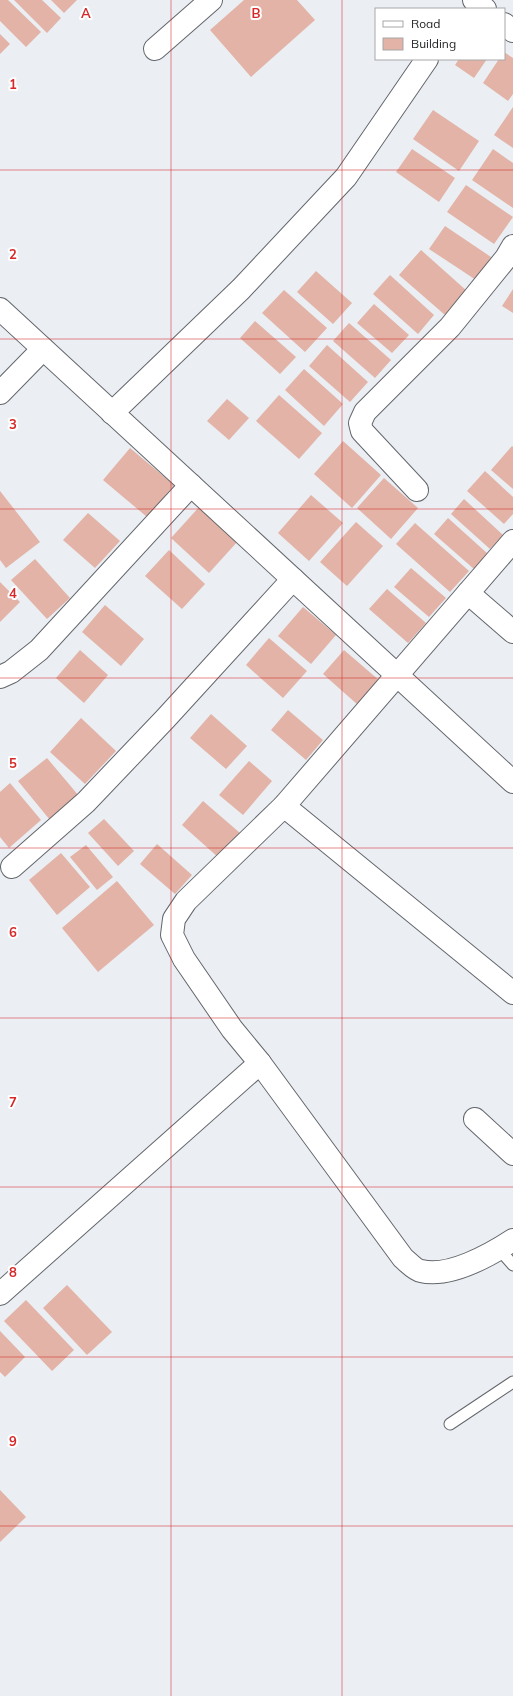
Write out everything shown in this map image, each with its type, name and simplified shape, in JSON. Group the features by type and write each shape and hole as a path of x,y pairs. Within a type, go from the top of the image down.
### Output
{"street":[{"path":"155,49 211,0"},
{"path":"462,8 468,0"},
{"path":"474,0 484,8"},
{"path":"505,25 513,31"},
{"path":"112,413 241,289 346,177 426,60"},
{"path":"417,490 362,431 360,423 365,412 450,327 506,258 513,246"},
{"path":"0,309 513,782"},
{"path":"0,392 43,349"},
{"path":"0,677 11,672 39,650 191,485"},
{"path":"508,1251 447,1272 420,1271 403,1258 260,1063 232,1028 184,959 172,935 174,919 186,901 284,806 513,541"},
{"path":"12,867 86,802 166,718 293,579"},
{"path":"468,593 513,632"},
{"path":"284,806 513,993"},
{"path":"0,1294 260,1063"},
{"path":"475,1119 513,1154"}],"lane":[{"path":"450,1424 513,1382"}],"building":[{"path":"0,0 8,0 41,32 26,47 0,21"},
{"path":"14,0 42,0 61,18 47,33"},
{"path":"51,0 77,0 64,13"},
{"path":"244,0 297,0 315,20 251,77 210,30"},
{"path":"0,34 10,44 0,54"},
{"path":"505,53 513,58 513,94 508,101 483,83 498,60 505,60"},
{"path":"458,60 486,60 474,78 455,65"},
{"path":"513,107 513,148 494,135"},
{"path":"433,110 479,141 459,171 413,139"},
{"path":"412,149 455,178 439,202 396,172"},
{"path":"493,149 513,163 513,208 472,180"},
{"path":"466,185 513,217 494,244 447,212"},
{"path":"445,226 491,257 476,280 429,249"},
{"path":"421,250 467,291 445,315 399,275"},
{"path":"316,271 352,303 333,324 297,292"},
{"path":"390,275 434,315 418,334 373,294"},
{"path":"513,289 513,313 502,306"},
{"path":"284,290 327,328 305,352 262,313"},
{"path":"374,304 409,335 392,353 357,323"},
{"path":"255,321 296,357 280,374 240,338"},
{"path":"349,323 391,360 375,378 333,341"},
{"path":"327,345 368,382 350,402 309,366"},
{"path":"304,369 343,404 324,426 285,390"},
{"path":"279,395 322,433 299,459 256,421"},
{"path":"227,399 249,418 229,440 207,421"},
{"path":"343,441 381,475 352,508 314,474"},
{"path":"512,446 513,447 513,489 491,470"},
{"path":"130,448 174,485 147,517 103,480"},
{"path":"485,471 513,497 513,514 504,524 467,491"},
{"path":"384,478 418,508 391,539 357,508"},
{"path":"0,491 40,542 6,568 0,560"},
{"path":"311,495 343,523 309,561 278,533"},
{"path":"464,499 503,535 490,549 451,514"},
{"path":"200,506 238,541 209,573 171,538"},
{"path":"88,513 120,541 95,568 63,540"},
{"path":"448,518 488,554 474,569 434,534"},
{"path":"356,522 383,546 347,586 320,562"},
{"path":"415,523 469,571 450,592 396,544"},
{"path":"169,550 205,584 182,609 145,576"},
{"path":"35,559 70,598 47,619 11,580"},
{"path":"411,568 446,598 429,617 394,587"},
{"path":"0,582 20,602 0,622"},
{"path":"387,589 426,623 408,643 369,609"},
{"path":"105,605 144,639 121,666 82,632"},
{"path":"303,607 336,635 311,664 278,636"},
{"path":"269,638 307,671 283,698 246,665"},
{"path":"80,650 108,675 84,703 56,678"},
{"path":"344,650 380,681 358,705 323,674"},
{"path":"288,710 323,740 306,760 271,730"},
{"path":"211,714 247,746 226,769 190,738"},
{"path":"81,718 116,751 85,784 50,752"},
{"path":"47,758 79,796 50,820 18,781"},
{"path":"249,761 272,781 243,815 219,795"},
{"path":"10,783 41,820 9,848 0,837 0,792"},
{"path":"203,801 240,833 219,858 182,825"},
{"path":"104,819 134,851 118,866 88,833"},
{"path":"157,844 192,875 175,894 140,864"},
{"path":"86,845 113,877 97,890 70,857"},
{"path":"61,853 90,887 57,915 29,880"},
{"path":"117,881 154,925 98,972 62,928"},
{"path":"67,1285 112,1332 87,1355 43,1308"},
{"path":"26,1300 74,1350 52,1371 4,1321"},
{"path":"0,1331 25,1357 5,1377 0,1372"},
{"path":"0,1490 26,1517 0,1542"}]}
